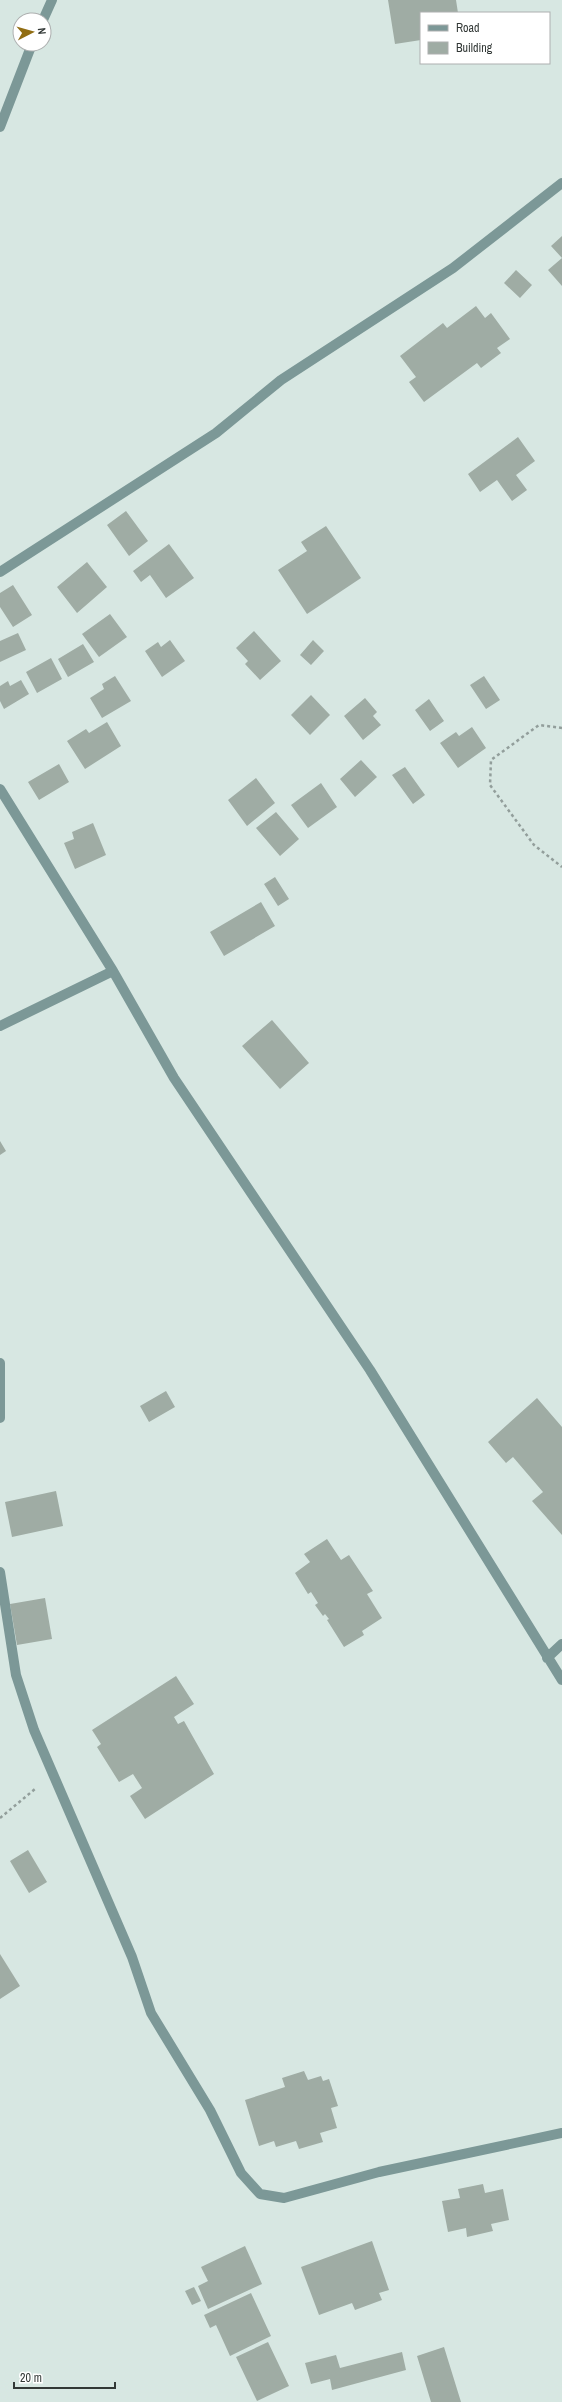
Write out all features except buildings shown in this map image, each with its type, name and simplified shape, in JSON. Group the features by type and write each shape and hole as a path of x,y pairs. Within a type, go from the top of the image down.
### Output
{"street":[{"path":"47,12 52,0"},
{"path":"0,127 29,52"},
{"path":"0,572 216,434 281,380 453,268 562,183"},
{"path":"0,789 113,971 174,1078 370,1370 562,1680"},
{"path":"0,1026 113,971"},
{"path":"0,1363 0,1418"},
{"path":"0,1572 16,1675 34,1730 132,1957 151,2013 210,2110 241,2173 260,2194 284,2198 379,2172 562,2133"},
{"path":"547,1658 562,1644"}],"path":[{"path":"562,728 539,725 491,760 490,785 534,845 562,867"},
{"path":"0,1818 53,1774"}]}
